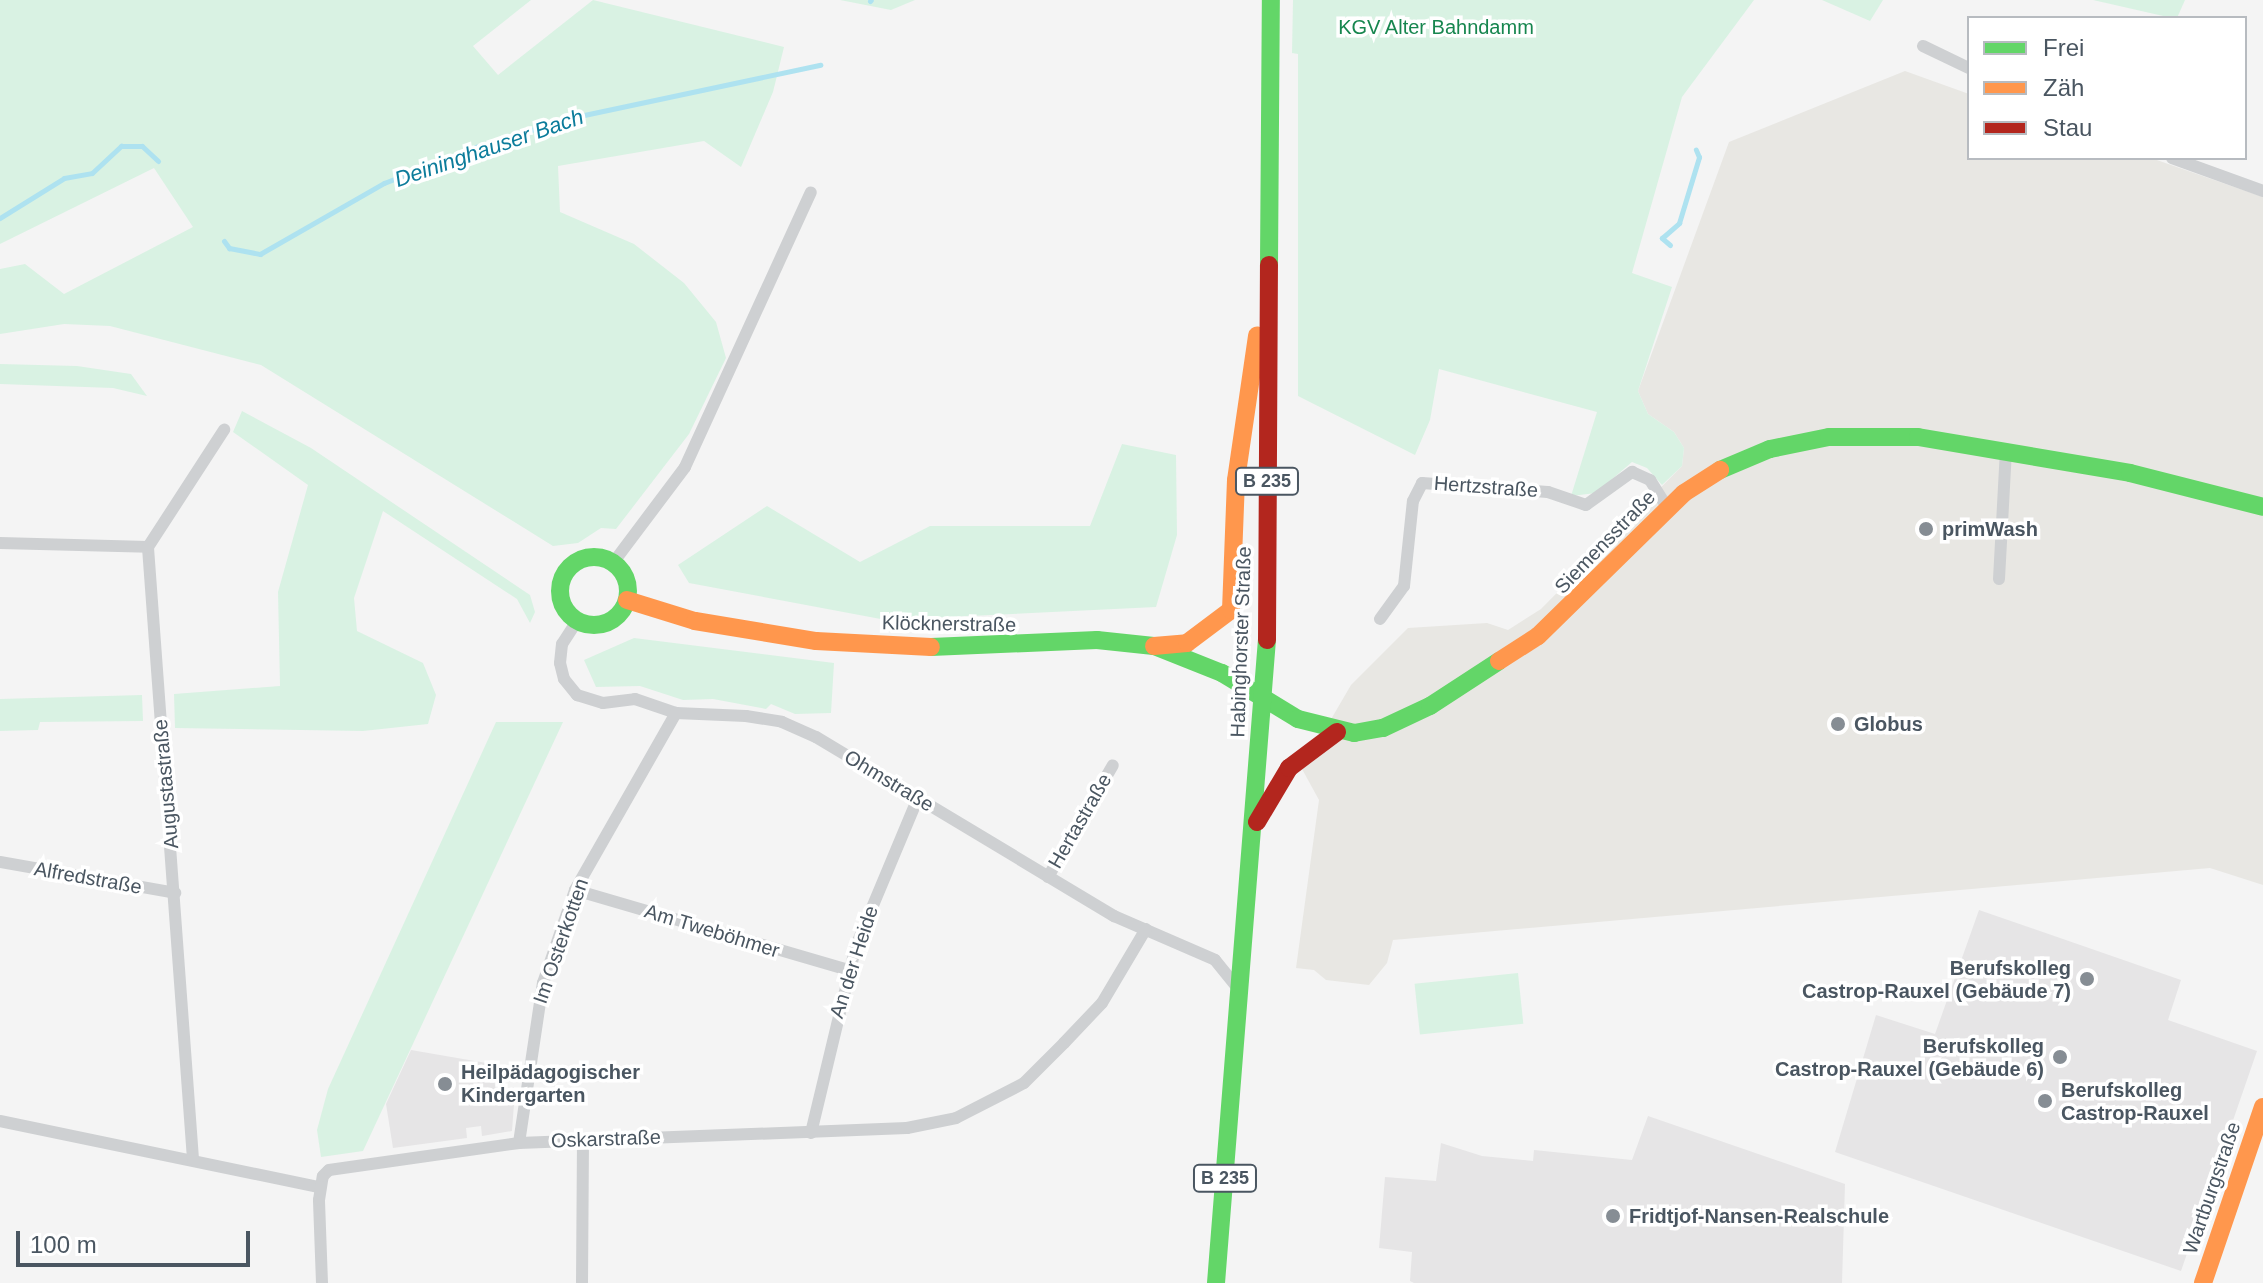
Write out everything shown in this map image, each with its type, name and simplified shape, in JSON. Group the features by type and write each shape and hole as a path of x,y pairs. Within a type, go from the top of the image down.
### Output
{"main road":[{"name":"Habinghorster Straße","path":"1216,1283 1255,825 1262,697 1271,0"},
{"path":"1154,646 1187,643 1231,610 1236,480 1267,265"},
{"name":"Siemensstraße","path":"1262,697 1298,719 1337,732 1383,728 1404,719 1538,636 1587,594 1667,507 1722,469 1770,449 1829,437 1918,437 2006,449 2130,473 2263,507"},
{"path":"587,557 613,563 626,579 627,600 607,623 577,621 560,599 565,573 587,557"},
{"name":"Klöcknerstraße","path":"627,600 695,621 816,641 968,649 1097,640 1154,646 1262,697"},
{"path":"1255,825 1289,768 1337,732"},
{"name":"Wartburgstraße","path":"2203,1283 2263,1107"}],"street":[{"path":"1923,46 1967,67"},
{"path":"2178,160 2263,191"},
{"path":"613,563 685,467 811,192"},
{"path":"0,543 148,547 224,430"},
{"path":"1999,579 2006,449"},
{"name":"Hertzstraße","path":"1380,619 1404,586 1413,501 1422,483 1548,492 1586,505 1632,472 1650,480 1667,507"},
{"name":"Augustastraße","path":"148,547 193,1159"},
{"name":"Ohmstraße","path":"577,621 562,644 560,663 564,679 577,695 603,703 635,699 676,713 782,722 918,798 1048,877 1146,929 1215,960 1241,995"},
{"name":"Im Osterkotten","path":"519,1143 530,1045 543,983 575,890 676,713"},
{"name":"Hertastraße","path":"1048,877 1113,765"},
{"name":"An der Heide","path":"811,1129 849,970 918,798"},
{"name":"Alfredstraße","path":"0,862 175,893"},
{"name":"Am Tweböhmer","path":"575,890 849,970"},
{"name":"Oskarstraße","path":"320,1187 329,1170 519,1143 811,1129 907,1128 956,1118 1003,1097 1024,1083 1102,1003 1146,929"},
{"path":"0,1121 320,1187 322,1283"},
{"path":"582,1283 583,1138"}],"shaded area":[{"path":"1905,71 1967,93 1967,160 2157,160 2263,197 2263,885 2210,868 1393,940 1387,963 1369,985 1326,980 1314,970 1296,968 1319,800 1302,769 1351,685 1408,628 1487,623 1508,630 1541,609 1682,466 1684,448 1674,432 1648,414 1638,391 1729,142"},
{"name":"Berufskolleg Castrop-Rauxel","path":"1979,910 2181,980 2168,1020 2257,1051 2181,1271 1835,1152 1876,1015 1935,1034"},
{"name":"Heilpädagogischer Kindergarten","path":"411,1050 492,1064 498,1106 514,1104 512,1131 482,1136 481,1126 466,1128 467,1138 393,1148 386,1104"},
{"name":"Fridtjof-Nansen-Realschule","path":"1648,1116 1845,1184 1842,1283 1414,1283 1410,1281 1412,1252 1379,1248 1385,1177 1436,1181 1441,1143 1482,1156 1533,1161 1534,1150 1632,1160"}],"green space":[{"path":"0,0 531,0 473,46 498,75 593,0 784,47 773,92 741,167 704,141 558,166 560,212 634,244 684,283 716,322 726,358 689,434 616,529 601,528 578,543 553,546 261,365 110,326 64,324 0,334 0,269 25,264 64,294 193,227 154,168 0,244"},
{"path":"840,0 915,0 891,10"},
{"name":"KGV Alter Bahndamm","path":"1293,0 1754,0 1682,97 1632,273 1672,287 1638,391 1648,414 1674,432 1684,448 1682,466 1662,485 1647,468 1632,462 1596,493 1571,496 1597,412 1439,369 1430,420 1415,455 1298,396 1298,54 1292,53"},
{"path":"1822,0 1883,0 1870,21"},
{"path":"2093,0 2185,0 2178,16 2163,16"},
{"path":"0,364 77,366 131,374 147,396 113,388 0,384"},
{"path":"242,411 311,448 530,595 535,612 530,623 517,599 383,511 354,598 357,631 423,663 436,695 428,724 363,731 175,728 174,694 280,686 278,592 308,485 233,432"},
{"path":"1122,444 1176,455 1177,535 1156,607 886,620 689,583 678,565 767,506 860,562 930,526 1090,526"},
{"path":"634,638 834,663 831,713 795,714 771,704 766,709 713,699 683,700 640,686 596,687 584,660"},
{"path":"142,695 143,721 40,722 38,730 0,731 0,699"},
{"path":"496,722 563,722 363,1151 321,1157 317,1130 328,1089"},
{"path":"1518,973 1523,1024 1420,1035 1415,984"}],"waterway":[{"name":"Deininghauser Bach","path":"224,241 229,248 260,254 384,183 476,147 570,118 820,65"},
{"name":"Deininghauser Bach","path":"0,218 64,178 92,173 121,146 142,146 158,161"},
{"path":"1670,245 1662,238 1679,223 1699,157 1696,150"}],"traffic: fast":[{"path":"1269,265 1271,0"},
{"path":"1720,470 1770,449 1829,437 1918,437 2130,473 2263,507"},
{"path":"594,557 607,559 618,567 626,578 628,591 626,604 618,615 607,623 594,625 581,623 570,615 562,604 560,591 562,578 570,567 581,559 594,557"},
{"path":"931,647 1097,640 1154,646 1222,673 1298,719 1354,733 1383,728 1430,706 1499,661"},
{"path":"1216,1283 1267,640"}],"traffic: slow":[{"path":"1154,646 1187,643 1231,610 1236,480 1257,336"},
{"path":"1499,661 1538,636 1684,493 1720,470"},
{"path":"627,600 695,621 816,641 931,647"},
{"path":"2203,1283 2263,1107"}],"traffic: jam":[{"path":"1267,640 1269,265"},
{"path":"1257,822 1289,768 1337,732"}],"place":[{"name":"primWash","path":"1926,529"},
{"name":"Globus","path":"1838,724"},
{"name":"Berufskolleg Castrop-Rauxel (Gebäude 7)","path":"2087,979"},
{"name":"Berufskolleg Castrop-Rauxel (Gebäude 6)","path":"2060,1057"},
{"name":"Heilpädagogischer Kindergarten","path":"445,1084"},
{"name":"Berufskolleg Castrop-Rauxel","path":"2045,1101"},
{"name":"Fridtjof-Nansen-Realschule","path":"1613,1216"}]}
